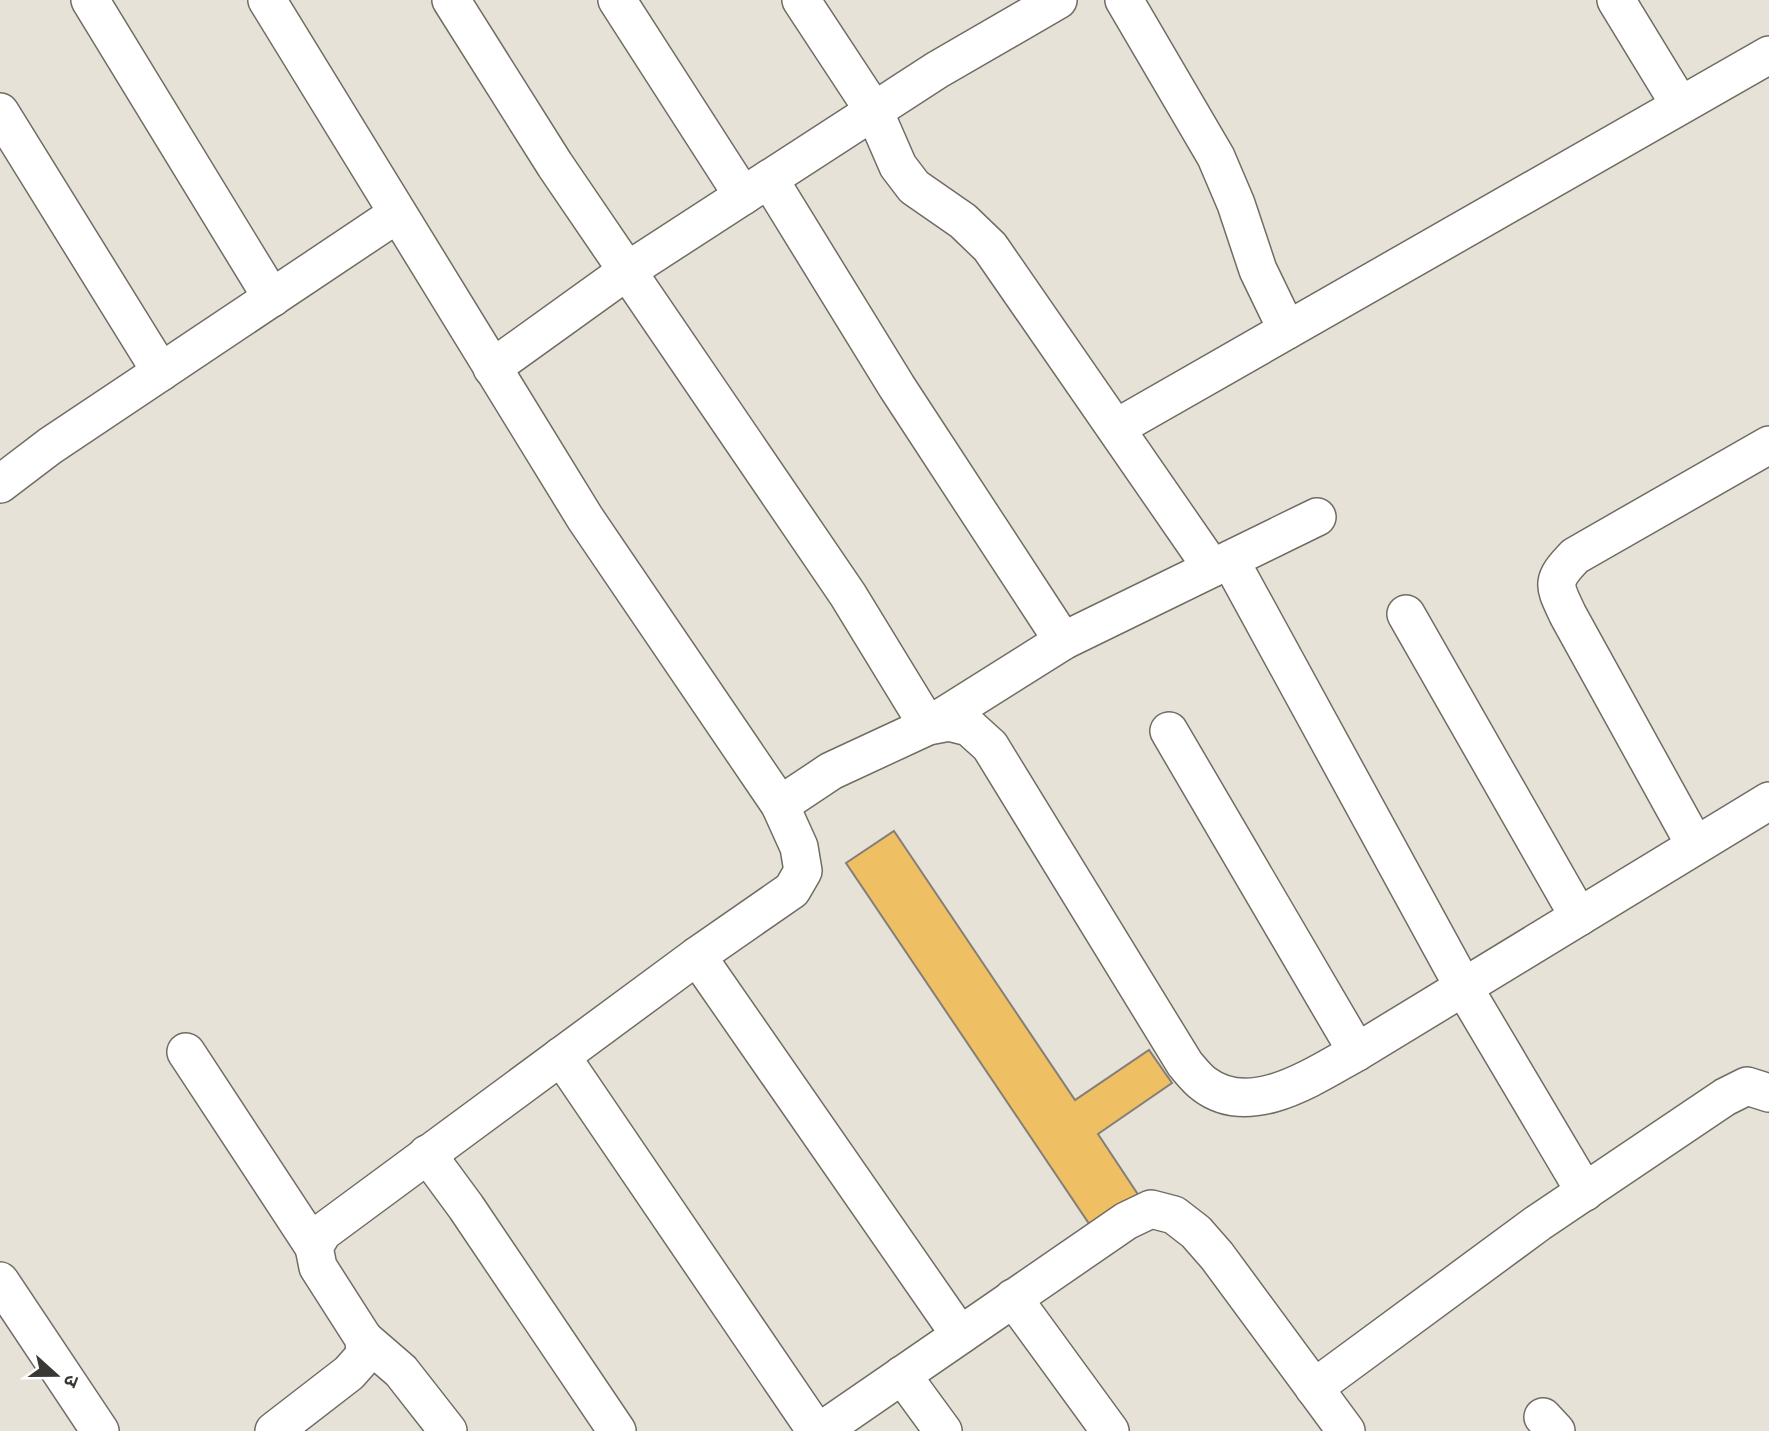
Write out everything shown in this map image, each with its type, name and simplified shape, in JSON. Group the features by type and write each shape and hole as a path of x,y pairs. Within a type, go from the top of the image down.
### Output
{"street":[{"path":"90,0 272,298"},
{"path":"267,0 585,518 780,805 799,846 803,871 792,890 697,956 427,1154 323,1232 314,1247"},
{"path":"451,0 555,165 848,595 928,726"},
{"path":"617,0 756,187 897,387 1063,641"},
{"path":"801,0 874,111 898,166 914,187 963,221 990,247 1116,428 1221,564 1464,988 1585,1192"},
{"path":"492,368 627,271 756,187 937,70 1058,0"},
{"path":"1124,0 1216,157 1236,204 1258,270 1287,330"},
{"path":"1616,0 1680,105"},
{"path":"1116,428 1769,55"},
{"path":"0,112 161,372"},
{"path":"0,484 50,446 397,214"},
{"path":"1695,845 1568,615 1556,590 1558,574 1575,556 1769,445"},
{"path":"780,805 831,771 928,726 1063,641 1317,517"},
{"path":"1406,614 1579,916"},
{"path":"928,726 949,722 969,727 990,746 1185,1065 1205,1085 1232,1097 1259,1096 1296,1085 1357,1052 1769,802"},
{"path":"1169,731 1357,1052"},
{"path":"697,956 960,1335"},
{"path":"186,1052 314,1247 318,1267 364,1339 401,1371 449,1431"},
{"path":"561,1056 818,1431 1126,1221 1151,1209 1174,1215 1196,1232 1217,1256 1346,1431"},
{"path":"1314,1388 1538,1223 1725,1097 1747,1086 1769,1093"},
{"path":"427,1154 466,1207 617,1431"},
{"path":"0,1281 100,1431"},
{"path":"1013,1298 1110,1431"},
{"path":"288,1427 349,1373 365,1355 364,1339"},
{"path":"902,1374 943,1431"}],"building":[{"path":"894,831 1075,1100 1149,1050 1172,1083 1098,1134 1143,1202 1096,1234 846,863"}]}
